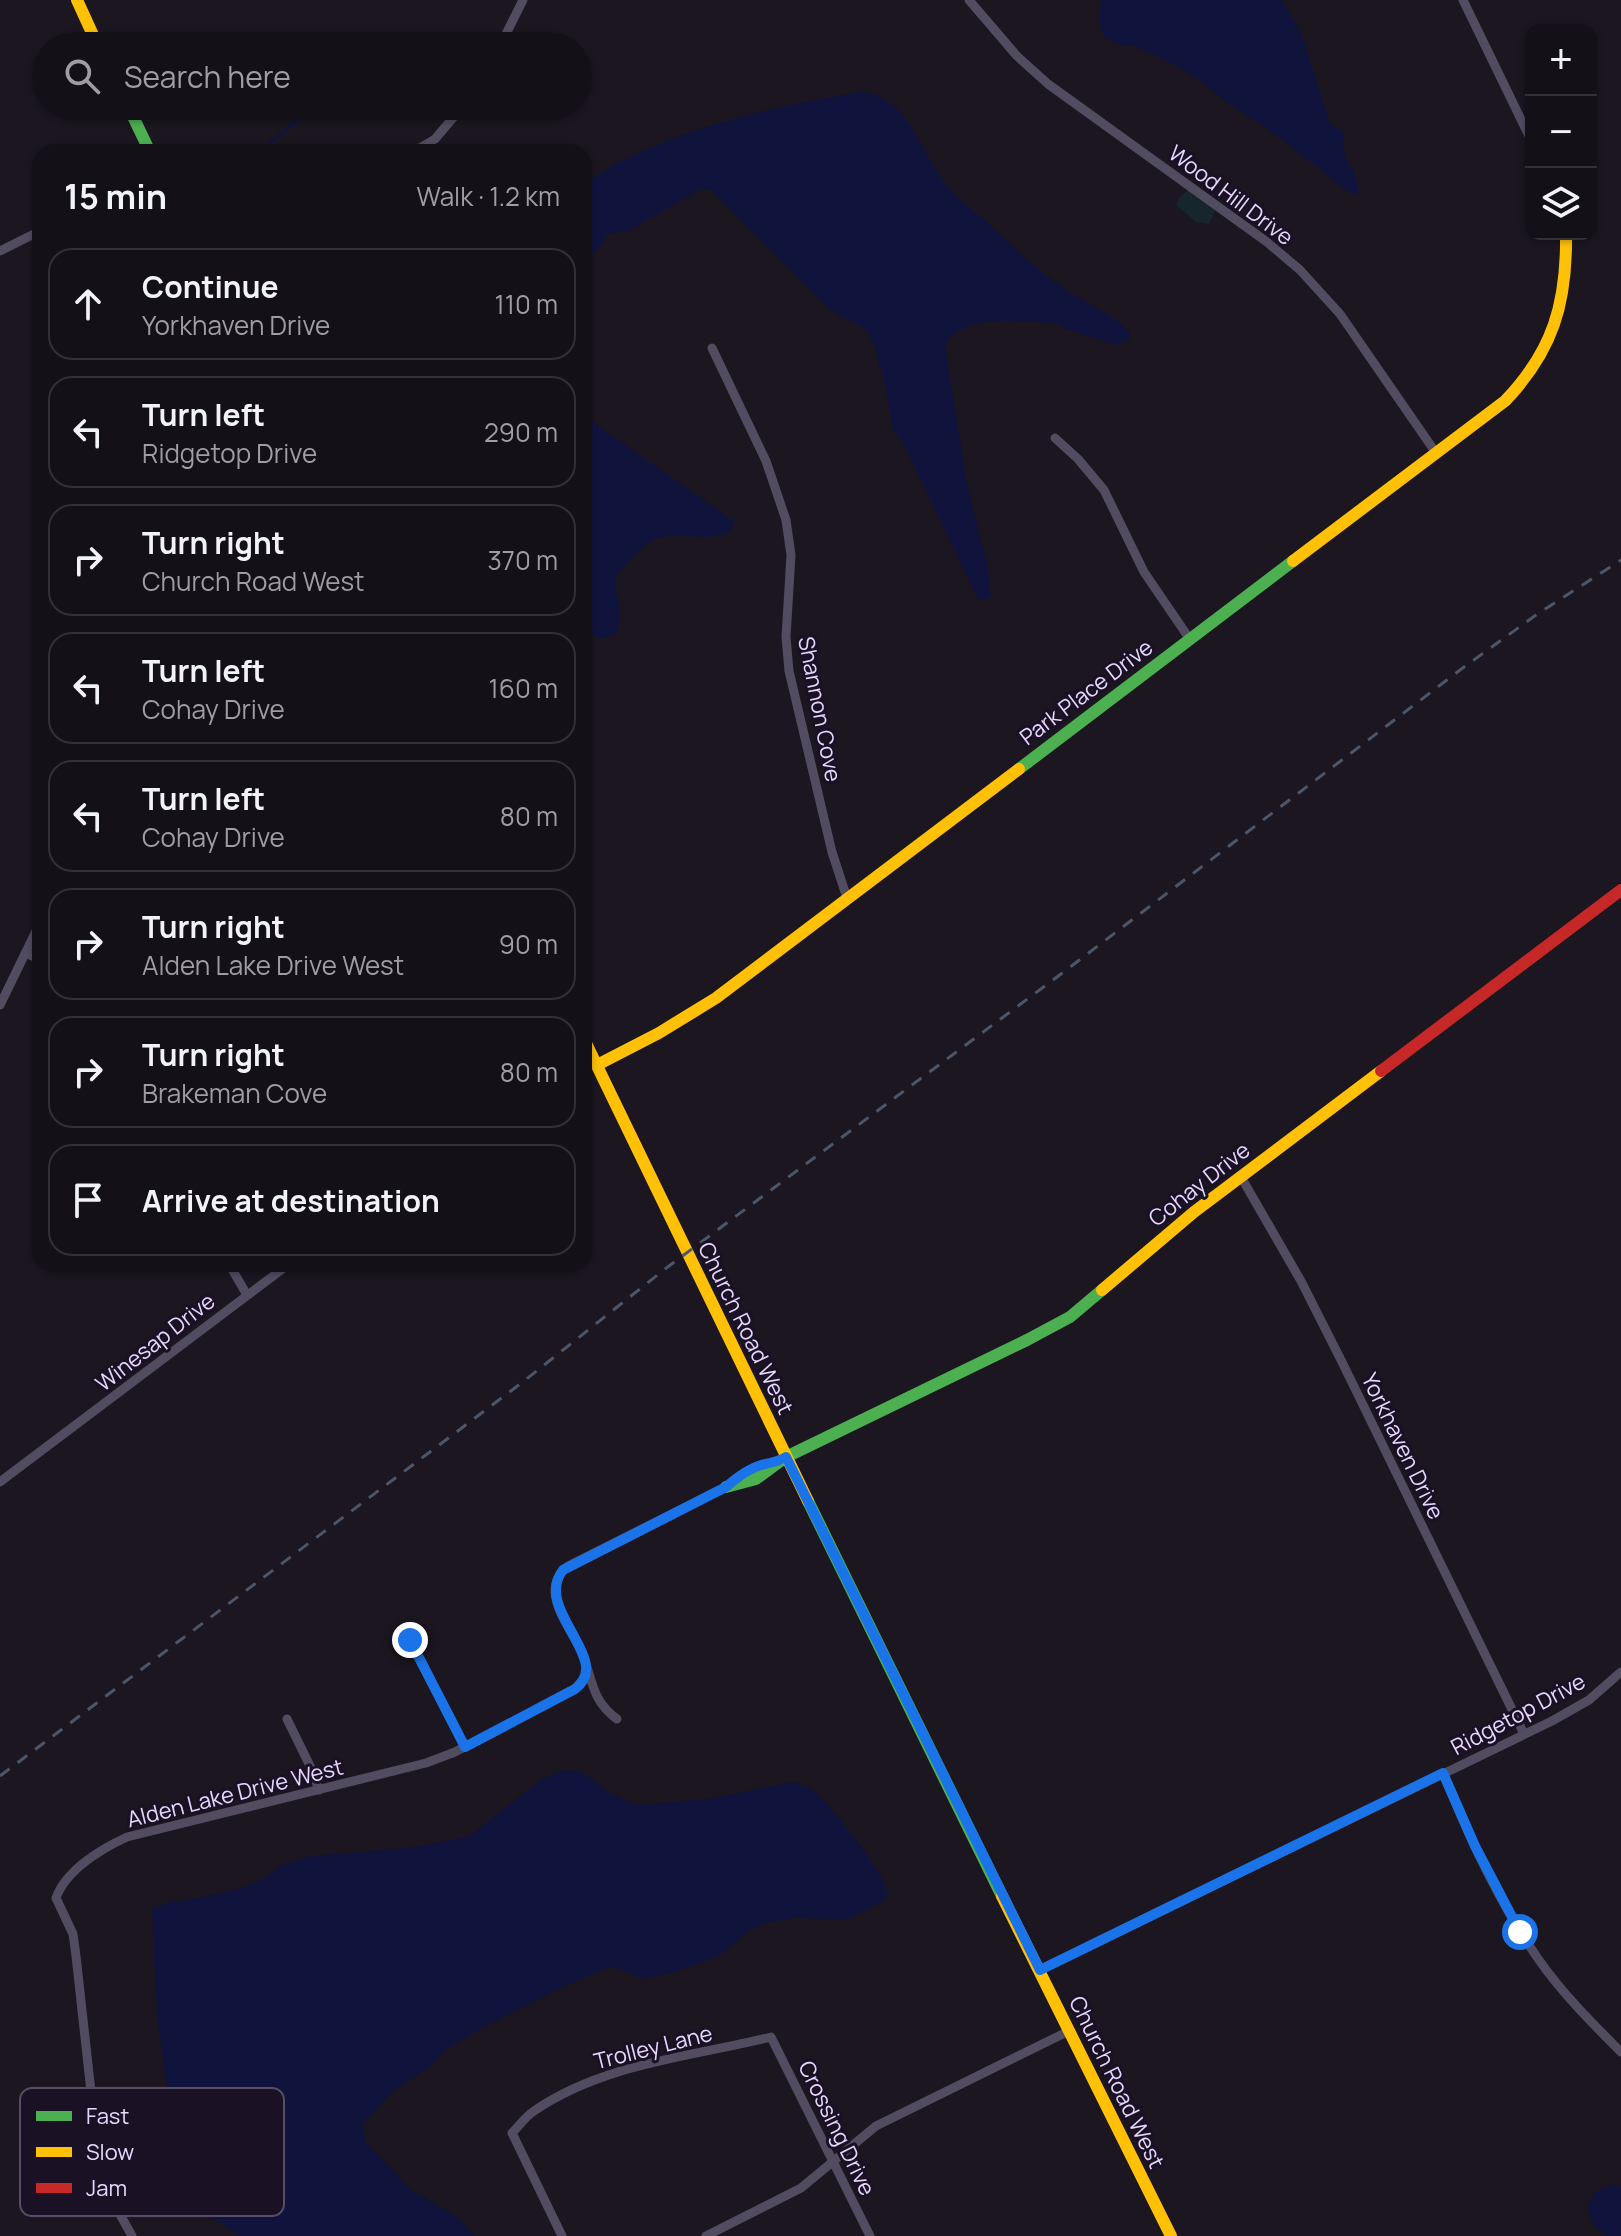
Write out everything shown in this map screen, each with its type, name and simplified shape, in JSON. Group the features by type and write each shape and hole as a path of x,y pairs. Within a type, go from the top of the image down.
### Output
{"street":[{"path":"77,0 92,32"},
{"path":"507,32 523,0"},
{"name":"Wood Hill Drive","path":"969,0 1017,56 1056,90 1267,242 1310,279 1344,320 1436,453"},
{"path":"1463,0 1525,128"},
{"path":"135,120 146,144"},
{"path":"427,144 451,120"},
{"path":"0,251 32,235"},
{"name":"Park Place Drive","path":"597,1065 716,998 1515,392 1543,351 1560,311 1567,270 1566,240"},
{"name":"Shannon Cove","path":"712,348 766,461 786,520 791,555 786,637 789,671 832,852 847,898"},
{"path":"1055,438 1104,490 1144,572 1189,638"},
{"name":"Cohay Drive","path":"587,1675 582,1653 556,1598 555,1584 560,1574 582,1559 726,1487 744,1484 764,1475 780,1460 1057,1325 1080,1309 1161,1238 1621,890"},
{"path":"0,1005 32,940"},
{"path":"26,953 32,956"},
{"name":"Church Road West","path":"592,1055 780,1460 1040,1970 1171,2236"},
{"name":"Yorkhaven Drive","path":"1241,1177 1301,1281 1524,1734"},
{"path":"234,1272 247,1295"},
{"name":"Winesap Drive","path":"0,1482 278,1272"},
{"path":"404,1630 465,1747"},
{"name":"Ridgetop Drive","path":"1040,1970 1524,1734 1589,1700 1621,1672"},
{"path":"587,1675 605,1709 617,1719"},
{"name":"Alden Lake Drive West","path":"91,2088 73,1934 56,1898 60,1889 94,1855 127,1837 426,1763 465,1747 575,1689 587,1675"},
{"path":"287,1719 319,1790"},
{"path":"1443,1773 1475,1846 1520,1932 1550,1976 1621,2052"},
{"path":"706,2236 791,2194 876,2126 1069,2031"},
{"name":"Crossing Drive","path":"771,2037 870,2236"},
{"name":"Trolley Lane","path":"562,2236 512,2133 534,2111 602,2075 771,2037"},
{"name":"Alden Lake Drive West","path":"121,2216 132,2236"}],"shaded area":[{"path":"1101,0 1282,0 1301,33 1330,124 1344,132 1343,148 1357,182 1357,194 1350,193 1199,80 1130,44 1123,46 1104,37 1099,22"},
{"path":"862,92 892,104 913,129 948,187 963,202 1057,284 1129,331 1130,340 1116,345 1063,328 1060,324 997,321 966,327 954,334 945,345 967,485 988,569 991,597 980,600 976,595 904,445 892,427 874,344 865,329 834,312 818,298 712,190 700,190 626,232 608,233 592,255 592,179 645,150 680,136 793,105"},
{"path":"1188,190 1216,209 1209,224 1196,222 1176,205"},
{"path":"592,422 735,522 731,530 723,535 666,537 650,542 639,551 615,578 620,605 617,633 601,639 592,634"},
{"path":"563,1770 583,1772 608,1792 636,1805 709,1799 792,1782 804,1786 822,1799 865,1852 886,1887 885,1900 849,1919 792,1918 765,1923 752,1929 717,1957 674,1972 642,1979 612,1966 480,2029 450,2047 428,2068 393,2091 364,2122 365,2141 414,2193 458,2218 475,2236 240,2236 210,2216 284,2216 284,2088 167,2088 157,2016 152,1909 171,1901 238,1889 261,1880 281,1865 312,1856 416,1847 470,1836 542,1779"},
{"path":"1615,2184 1621,2187 1621,2236 1605,2236 1592,2221 1589,2205 1595,2192"}],"waterway":[{"path":"268,144 298,120"}],"railway":[{"path":"0,1776 524,1381 665,1269 1061,974 1460,670 1536,615 1621,560"}],"traffic: fast":[{"path":"135,120 146,144"},
{"path":"1019,769 1293,561"},
{"path":"726,1487 756,1479 786,1457 1027,1340 1070,1317 1102,1290"},
{"path":"808,1501 1002,1896"}],"traffic: slow":[{"path":"77,0 92,32"},
{"path":"1293,561 1505,401 1535,364 1554,325 1564,282 1566,240"},
{"path":"597,1065 659,1033 716,998 1019,769"},
{"path":"592,1056 808,1501"},
{"path":"1102,1290 1194,1212 1381,1071"},
{"path":"1002,1896 1171,2236"}],"traffic: jam":[{"path":"1381,1071 1621,890"}],"route":[{"path":"410,1640 465,1747 584,1682 587,1669 582,1653 556,1598 555,1584 563,1570 726,1487 740,1475 786,1457 1040,1970 1443,1773 1475,1846 1520,1932"}]}
